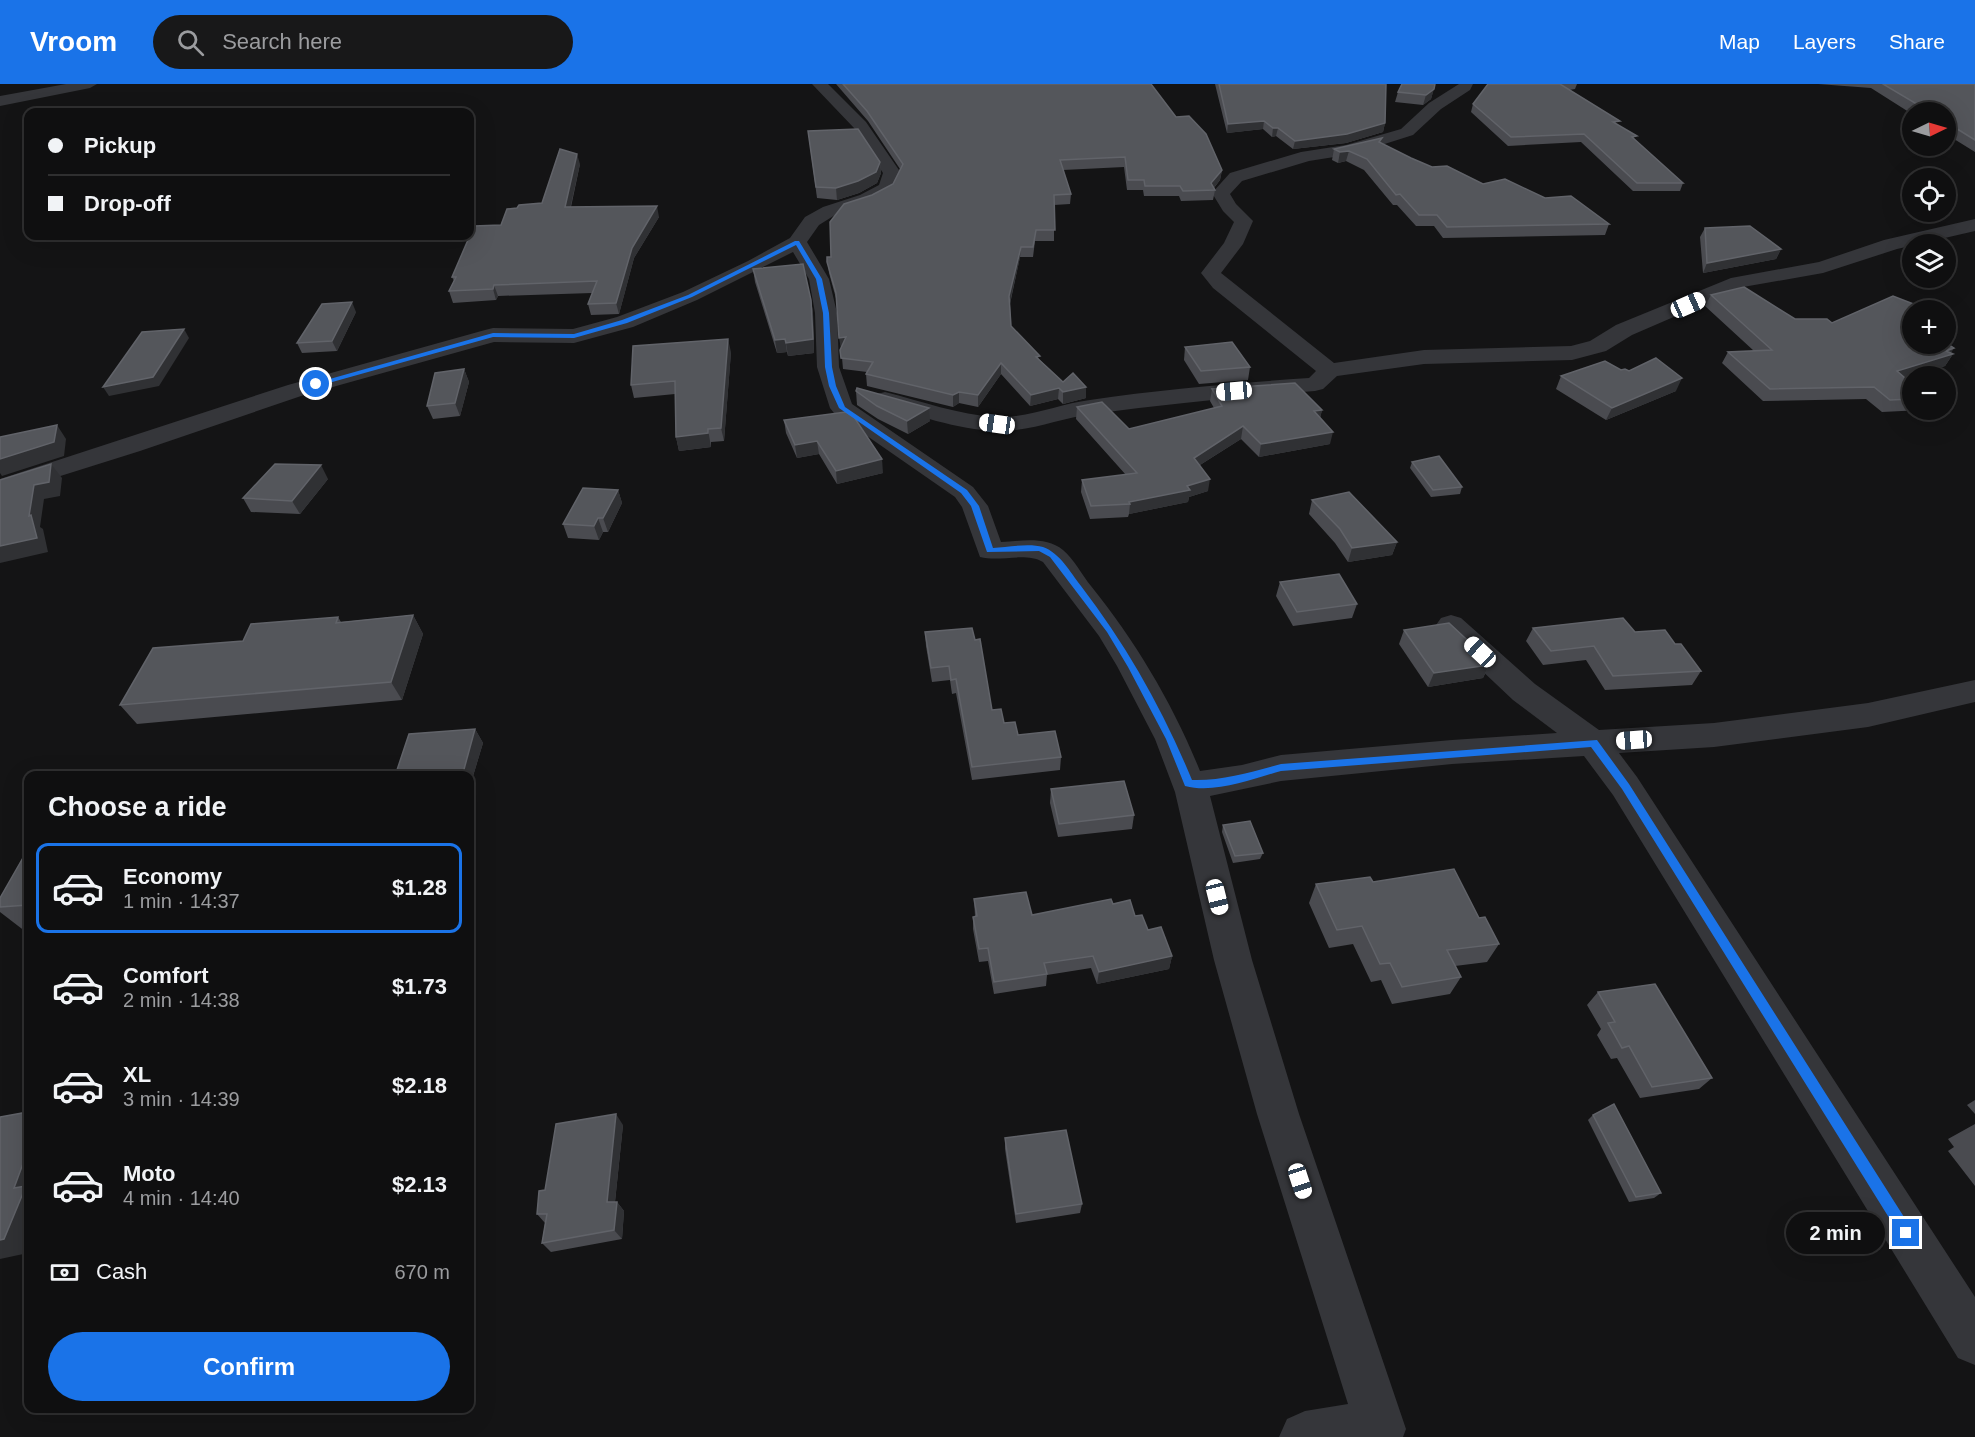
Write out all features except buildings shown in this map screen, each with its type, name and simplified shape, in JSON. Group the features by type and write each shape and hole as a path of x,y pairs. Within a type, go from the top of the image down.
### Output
{"street":[{"path":"0,95 49,84"},
{"path":"0,101 90,84"},
{"path":"0,487 131,446 296,390 493,335 574,336 625,322 690,296 797,242 812,221 829,211 866,199 886,188 892,173 860,125 819,84"},
{"path":"1330,371 1220,284 1211,273 1233,244 1244,221 1229,207 1221,193 1236,177 1307,156 1385,141 1407,132 1435,106 1465,87 1466,84"},
{"path":"797,242 819,279 826,313 828,367 851,390 973,421 997,424 1022,423 1088,407 1213,392 1315,384 1330,371 1360,365 1424,357 1572,352 1598,346 1624,330 1738,282 1823,267 1891,244 1975,225"},
{"path":"851,390 842,408 964,492 975,506 990,551 1040,549 1053,555 1110,630 1171,739 1188,784 1233,960 1278,1114 1382,1433 1352,1429 1305,1437"},
{"path":"1450,625 1524,692 1593,743 1625,786 1975,1341"},
{"path":"1188,784 1206,784 1242,778 1281,768 1714,735 1868,715 1975,691"}],"route":[{"path":"316,384 493,335 574,336 625,322 690,296 797,242 819,279 826,313 828,367 842,408 956,484 975,506 990,551 1040,549 1053,555 1110,630 1132,666 1171,739 1188,784 1206,784 1242,778 1281,768 1452,752 1593,743 1625,786 1906,1233"}]}
